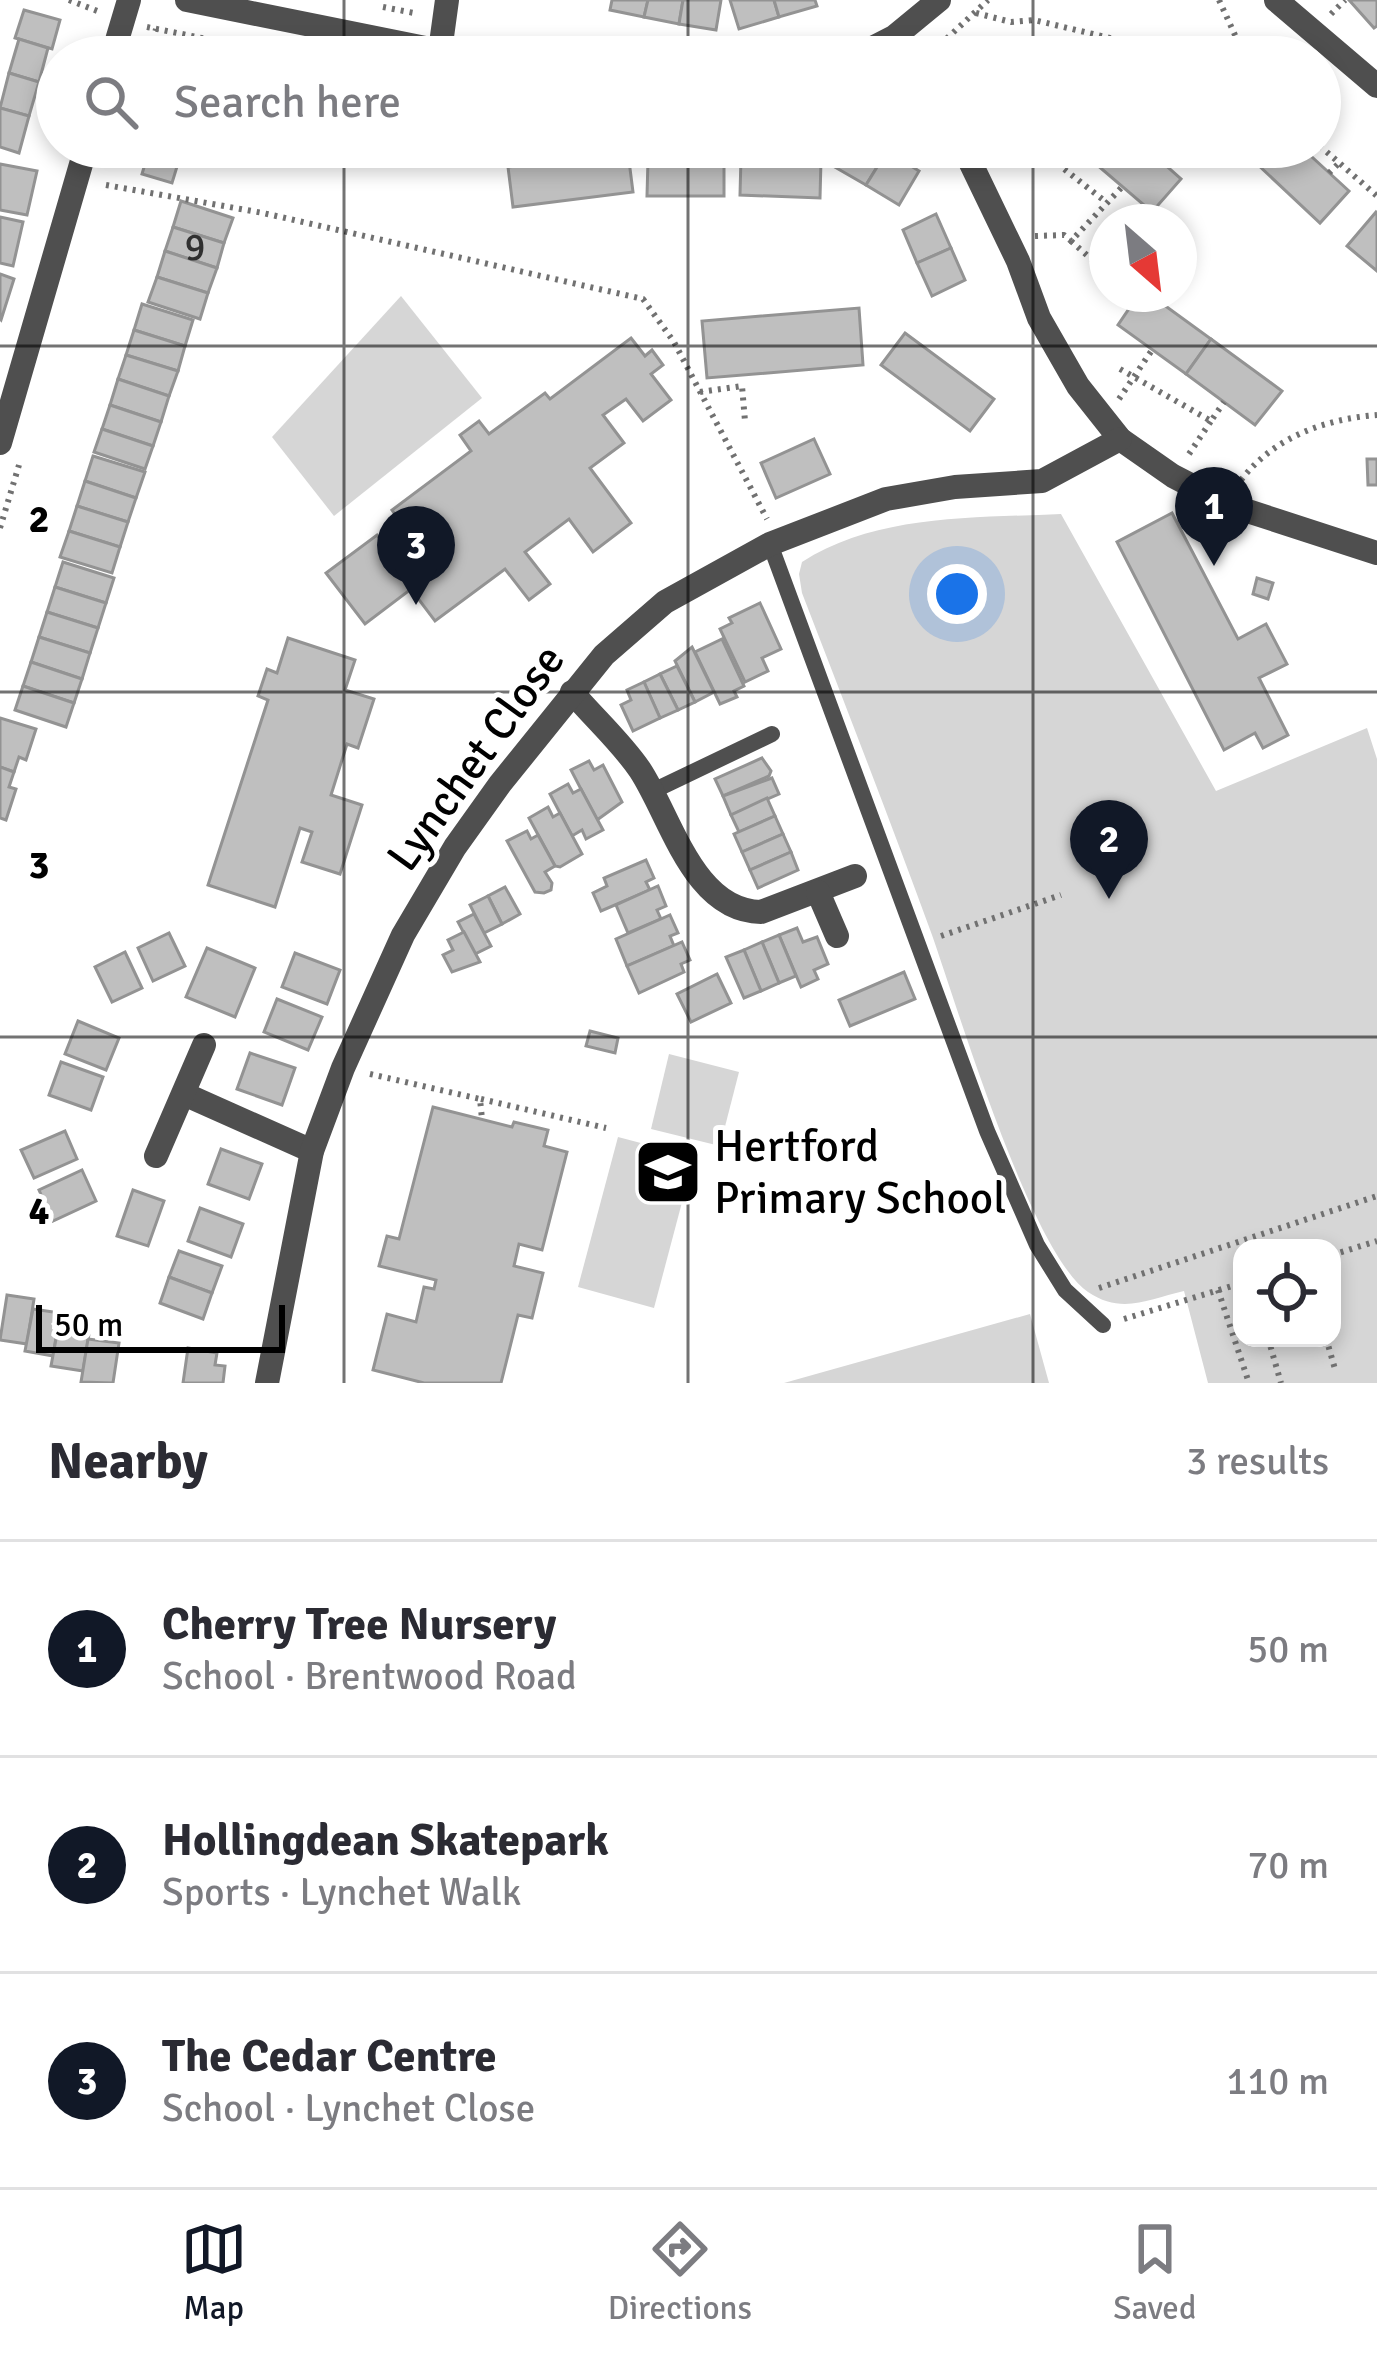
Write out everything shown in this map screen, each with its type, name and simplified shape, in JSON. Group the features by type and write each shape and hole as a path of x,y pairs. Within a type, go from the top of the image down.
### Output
{"street":[{"path":"187,0 366,36"},
{"path":"442,36 447,0"},
{"path":"909,36 939,0"},
{"path":"1276,0 1318,36"},
{"path":"1341,55 1377,86"},
{"path":"0,443 80,168"},
{"path":"973,168 1007,236 1039,319 1111,430 1173,476 1229,505 1377,553"},
{"name":"Lynchet Close","path":"267,1383 312,1151 403,935 434,880 500,784 604,655 664,602 775,543 886,499 1042,481 1111,430"},
{"path":"572,692 638,767 700,876 725,903 761,912 855,876"},
{"path":"818,892 837,936"},
{"path":"156,1156 204,1045"},
{"path":"184,1094 312,1151"}],"lane":[{"path":"775,543 915,945 987,1131 1037,1245 1076,1301 1103,1325"},
{"path":"652,791 772,734"}],"path":[{"path":"378,6 414,13 418,0"},
{"path":"950,36 988,0"},
{"path":"1219,0 1235,36"},
{"path":"126,10 156,29 191,36"},
{"path":"976,13 1101,36"},
{"path":"154,36 156,29"},
{"path":"1341,165 1376,193"},
{"path":"1063,168 1106,202"},
{"path":"1329,173 1334,168"},
{"path":"102,184 263,213 643,299 674,342 775,543"},
{"path":"1070,241 1123,188"},
{"path":"1007,236 1064,235 1089,257"},
{"path":"1111,430 1133,377 1152,350"},
{"path":"1120,369 1211,422"},
{"path":"700,392 742,386 745,421"},
{"path":"1173,476 1224,403"},
{"path":"1229,505 1252,466 1289,439 1332,421 1377,415"},
{"path":"915,945 1061,895"},
{"path":"344,1068 606,1128"},
{"path":"480,1099 482,1119"},
{"path":"1076,1301 1087,1292 1377,1196"},
{"path":"1341,1252 1377,1241"},
{"path":"1103,1325 1233,1285"},
{"path":"1218,1290 1249,1383"},
{"path":"1271,1347 1281,1383"},
{"path":"1329,1347 1335,1369"}],"shaded area":[{"path":"401,296 482,398 334,516 272,437"},
{"path":"1061,514 1216,791 1367,728 1377,759 1377,1383 1208,1383 1184,1291 1124,1304 1100,1299 1066,1268 1043,1230 998,1127 932,935 802,593 799,574 802,562 862,535 961,518"},
{"path":"669,1054 739,1072 720,1146 651,1129"},
{"path":"618,1137 694,1157 654,1308 578,1287"},
{"path":"1030,1314 1049,1383 784,1383"}],"building":[{"path":"612,0 648,0 644,17 610,10"},
{"path":"648,0 683,0 679,24 644,17"},
{"path":"683,0 721,0 716,30 679,24"},
{"path":"730,0 774,0 779,17 739,29"},
{"path":"774,0 815,0 817,6 779,17"},
{"path":"1349,0 1377,0 1377,26 1374,28"},
{"path":"24,10 60,20 56,36 36,36 36,44 15,38"},
{"path":"19,39 36,44 36,81 9,73"},
{"path":"9,73 36,81 29,116 0,108"},
{"path":"0,108 29,116 19,153 0,147"},
{"path":"0,164 37,171 27,215 0,210"},
{"path":"144,168 177,168 172,183 142,174"},
{"path":"508,168 630,168 633,192 513,207"},
{"path":"648,168 724,168 724,196 647,196"},
{"path":"741,168 821,168 820,198 740,195"},
{"path":"836,168 876,168 866,185"},
{"path":"876,168 919,171 899,205 866,185"},
{"path":"1101,168 1169,168 1181,179 1159,204 1143,204"},
{"path":"1261,168 1324,168 1349,191 1320,223"},
{"path":"181,201 233,218 224,243 173,227"},
{"path":"1377,213 1377,271 1347,246"},
{"path":"936,214 951,248 917,263 903,230"},
{"path":"0,217 23,222 13,266 0,263"},
{"path":"173,227 224,243 217,268 165,251"},
{"path":"951,248 965,280 932,296 917,263"},
{"path":"165,251 217,268 208,293 157,277"},
{"path":"0,274 14,279 1,320 0,319"},
{"path":"157,277 208,293 200,319 148,302"},
{"path":"142,304 193,320 185,346 134,330"},
{"path":"859,308 863,365 707,378 702,321"},
{"path":"1127,312 1174,312 1211,339 1186,374 1118,325"},
{"path":"134,330 185,346 178,371 126,355"},
{"path":"905,333 994,399 970,431 881,365"},
{"path":"631,338 645,356 652,350 663,365 651,374 671,400 643,421 626,399 603,415 624,443 590,468 631,523 593,552 569,519 525,552 550,584 529,600 505,569 435,621 411,589 365,624 326,573 377,535 385,546 406,530 392,510 471,451 460,435 479,421 489,434 545,393 550,399"},
{"path":"1211,339 1282,391 1255,425 1186,374"},
{"path":"126,355 178,371 169,396 118,379"},
{"path":"118,379 169,396 161,422 110,405"},
{"path":"110,405 161,422 153,446 102,429"},
{"path":"102,429 153,446 145,469 94,452"},
{"path":"814,439 830,474 776,498 761,463"},
{"path":"93,456 145,472 136,498 85,481"},
{"path":"1367,459 1377,459 1377,485 1368,485"},
{"path":"85,481 136,498 128,522 77,506"},
{"path":"77,506 128,522 120,547 69,531"},
{"path":"1172,513 1238,639 1266,624 1287,664 1259,678 1288,735 1263,748 1255,733 1224,750 1117,542"},
{"path":"69,531 120,547 112,573 60,557"},
{"path":"63,562 114,578 106,603 55,587"},
{"path":"1257,578 1273,583 1268,599 1253,594"},
{"path":"55,587 106,603 98,628 47,612"},
{"path":"760,603 781,649 762,658 768,671 745,682 720,629 732,623 729,618"},
{"path":"47,612 98,628 90,653 39,637"},
{"path":"39,637 90,653 82,679 31,662"},
{"path":"288,638 355,660 345,690 374,699 358,748 347,744 331,795 362,805 340,874 302,862 312,832 300,828 275,907 208,885 268,700 258,696 267,669 277,673"},
{"path":"722,639 744,686 734,691 737,697 720,704 695,652"},
{"path":"692,647 714,692 695,702 675,661"},
{"path":"31,662 82,679 74,703 23,686"},
{"path":"677,666 695,702 678,710 660,674"},
{"path":"660,674 678,710 660,718 644,682"},
{"path":"644,682 660,718 633,731 621,705 631,700 627,690"},
{"path":"23,686 74,703 66,727 15,710"},
{"path":"0,718 36,729 26,760 19,757 14,772 0,767"},
{"path":"762,758 771,771 769,776 723,796 715,779"},
{"path":"589,761 594,770 603,765 622,802 597,820 571,770"},
{"path":"0,767 14,772 9,787 16,789 6,820 0,818"},
{"path":"772,778 779,794 731,815 723,796"},
{"path":"568,784 573,793 581,789 603,830 586,839 582,830 572,836 550,794"},
{"path":"767,798 775,816 739,832 731,815"},
{"path":"548,807 553,817 560,813 582,854 560,867 555,866 529,818"},
{"path":"775,816 783,834 742,852 734,834"},
{"path":"527,831 531,839 538,835 555,866 545,872 552,883 544,893 535,892 507,841"},
{"path":"783,834 791,852 750,870 742,852"},
{"path":"791,852 798,870 758,888 750,870"},
{"path":"646,860 654,878 646,882 650,890 601,911 593,893 607,886 604,878"},
{"path":"658,886 666,906 657,910 661,919 628,933 616,905"},
{"path":"505,887 520,914 502,924 488,896"},
{"path":"488,896 502,924 484,933 470,905"},
{"path":"474,914 491,946 475,954 458,922"},
{"path":"670,915 678,933 670,936 674,946 627,966 616,939"},
{"path":"797,928 803,942 817,937 828,964 814,970 818,979 801,987 779,935"},
{"path":"464,932 480,962 452,972 443,955 453,950 448,940"},
{"path":"169,933 185,966 153,981 138,948"},
{"path":"779,935 796,976 779,983 762,942"},
{"path":"682,942 690,960 681,964 684,972 639,993 627,966"},
{"path":"762,942 779,983 761,991 744,950"},
{"path":"207,948 255,968 235,1017 186,997"},
{"path":"744,950 761,991 744,998 726,957"},
{"path":"125,952 142,988 112,1002 95,967"},
{"path":"295,953 340,970 327,1004 282,987"},
{"path":"904,972 915,999 850,1026 839,1000"},
{"path":"717,974 731,1003 691,1022 677,994"},
{"path":"277,999 322,1017 308,1050 264,1032"},
{"path":"78,1021 119,1038 106,1070 65,1054"},
{"path":"590,1031 618,1038 615,1053 586,1046"},
{"path":"250,1053 295,1068 282,1105 237,1089"},
{"path":"61,1062 103,1077 91,1110 49,1095"},
{"path":"433,1107 512,1127 514,1122 548,1130 544,1146 567,1152 542,1250 519,1244 514,1266 543,1273 532,1318 518,1315 501,1383 424,1383 373,1370 387,1314 416,1322 424,1287 434,1289 436,1280 379,1266 387,1236 399,1239"},
{"path":"65,1131 77,1159 34,1178 21,1150"},
{"path":"221,1149 262,1164 249,1199 208,1184"},
{"path":"82,1170 96,1201 53,1221 39,1190"},
{"path":"133,1190 164,1201 148,1246 117,1236"},
{"path":"200,1208 243,1224 231,1257 188,1241"},
{"path":"179,1251 222,1266 212,1293 169,1277"},
{"path":"169,1277 212,1293 203,1319 160,1303"},
{"path":"7,1295 34,1299 27,1344 0,1340"},
{"path":"33,1309 60,1313 53,1356 25,1351"},
{"path":"59,1323 90,1328 83,1371 51,1366"},
{"path":"88,1339 119,1343 113,1383 81,1382"},
{"path":"188,1348 217,1353 215,1365 225,1366 223,1383 183,1383"}],"place":[{"name":"Cherry Tree Nursery","path":"1214,566"},
{"name":"The Cedar Centre","path":"416,605"},
{"name":"Hollingdean Skatepark","path":"1109,899"},
{"name":"Hertford Primary School","path":"668,1172"}]}
